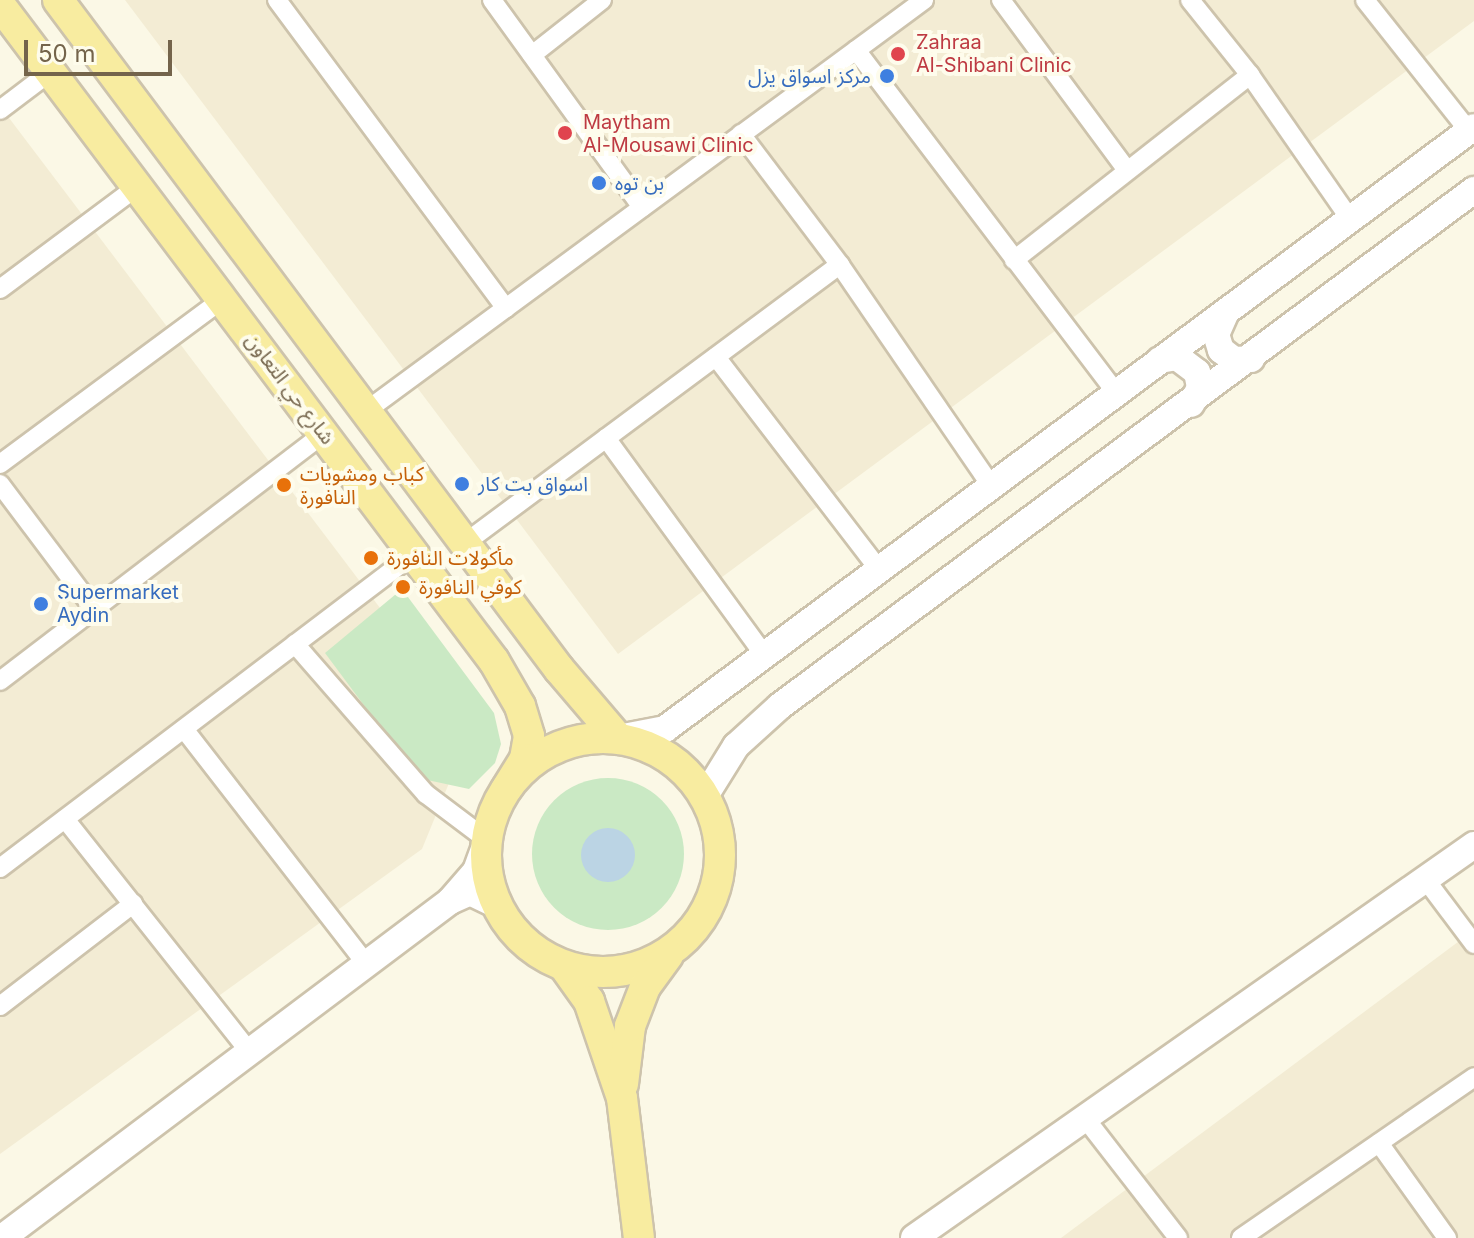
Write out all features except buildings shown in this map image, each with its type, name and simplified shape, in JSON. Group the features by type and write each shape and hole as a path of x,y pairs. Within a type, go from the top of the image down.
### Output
{"main road":[{"path":"58,0 465,543 618,738 668,757 705,796 718,837 718,880 708,907 645,987 630,1026 622,1098"},
{"name":"شارع حي التعاون","path":"0,5 494,661 520,706 529,748 507,788"},
{"path":"2,1238 450,901 470,881 507,788 524,768 556,748 592,737 618,738 665,729 1472,129"},
{"path":"705,796 736,746 780,706 1191,404 1474,190"},
{"path":"1226,312 1216,334 1221,350 1234,360 1251,359"},
{"path":"1160,360 1177,357 1197,372 1200,388 1191,404"},
{"path":"487,840 488,880 497,905 530,947 564,966 620,971 671,951"},
{"path":"914,1238 1474,845"},
{"path":"450,901 470,892 497,905"},
{"path":"564,966 589,1001 622,1098 639,1238"}],"street":[{"path":"492,0 642,207"},
{"path":"532,55 602,0"},
{"path":"366,411 924,0"},
{"path":"1001,0 1127,170"},
{"path":"1190,0 1250,75 1350,219"},
{"path":"1365,0 1472,129"},
{"path":"287,4 506,308"},
{"path":"856,50 1117,394"},
{"path":"0,110 50,72"},
{"path":"1014,260 1250,75"},
{"path":"741,134 840,265 992,487"},
{"path":"0,289 137,187"},
{"path":"465,543 840,265"},
{"path":"0,464 222,300"},
{"path":"716,357 880,571"},
{"path":"0,681 323,434"},
{"path":"606,438 765,656"},
{"path":"0,484 94,609"},
{"path":"0,868 414,554"},
{"path":"295,644 426,794 487,840"},
{"path":"184,729 366,964"},
{"path":"65,819 250,1052"},
{"path":"1426,880 1474,944"},
{"path":"0,1006 133,904"},
{"path":"1241,1238 1474,1077"},
{"path":"1085,1118 1178,1238"},
{"path":"1379,1143 1447,1238"}],"shaded area":[{"path":"125,0 1474,0 1474,21 618,654"},
{"path":"0,106 427,670 456,766 422,849 0,1154"},
{"path":"1474,930 1474,1238 1061,1238"}],"green space":[{"path":"402,589 494,713 501,744 495,763 469,789 418,778 325,653"},
{"path":"608,778 637,784 662,800 678,825 684,854 678,883 662,908 637,924 608,930 579,924 554,908 538,883 532,854 538,825 554,800 579,784"}],"water":[{"path":"608,828 627,836 635,855 627,874 608,882 589,874 581,855 589,836"}],"place":[{"name":"Zahraa Al-Shibani Clinic","path":"898,54"},
{"name":"مركز اسواق يزل","path":"887,76"},
{"name":"Maytham Al-Mousawi Clinic","path":"565,133"},
{"name":"بن توه","path":"599,183"},
{"name":"اسواق بت كار","path":"462,484"},
{"name":"كباب ومشويات النافورة","path":"284,485"},
{"name":"مأكولات النافورة","path":"371,558"},
{"name":"كوفي النافورة","path":"403,587"},
{"name":"Supermarket Aydin","path":"41,604"}]}
